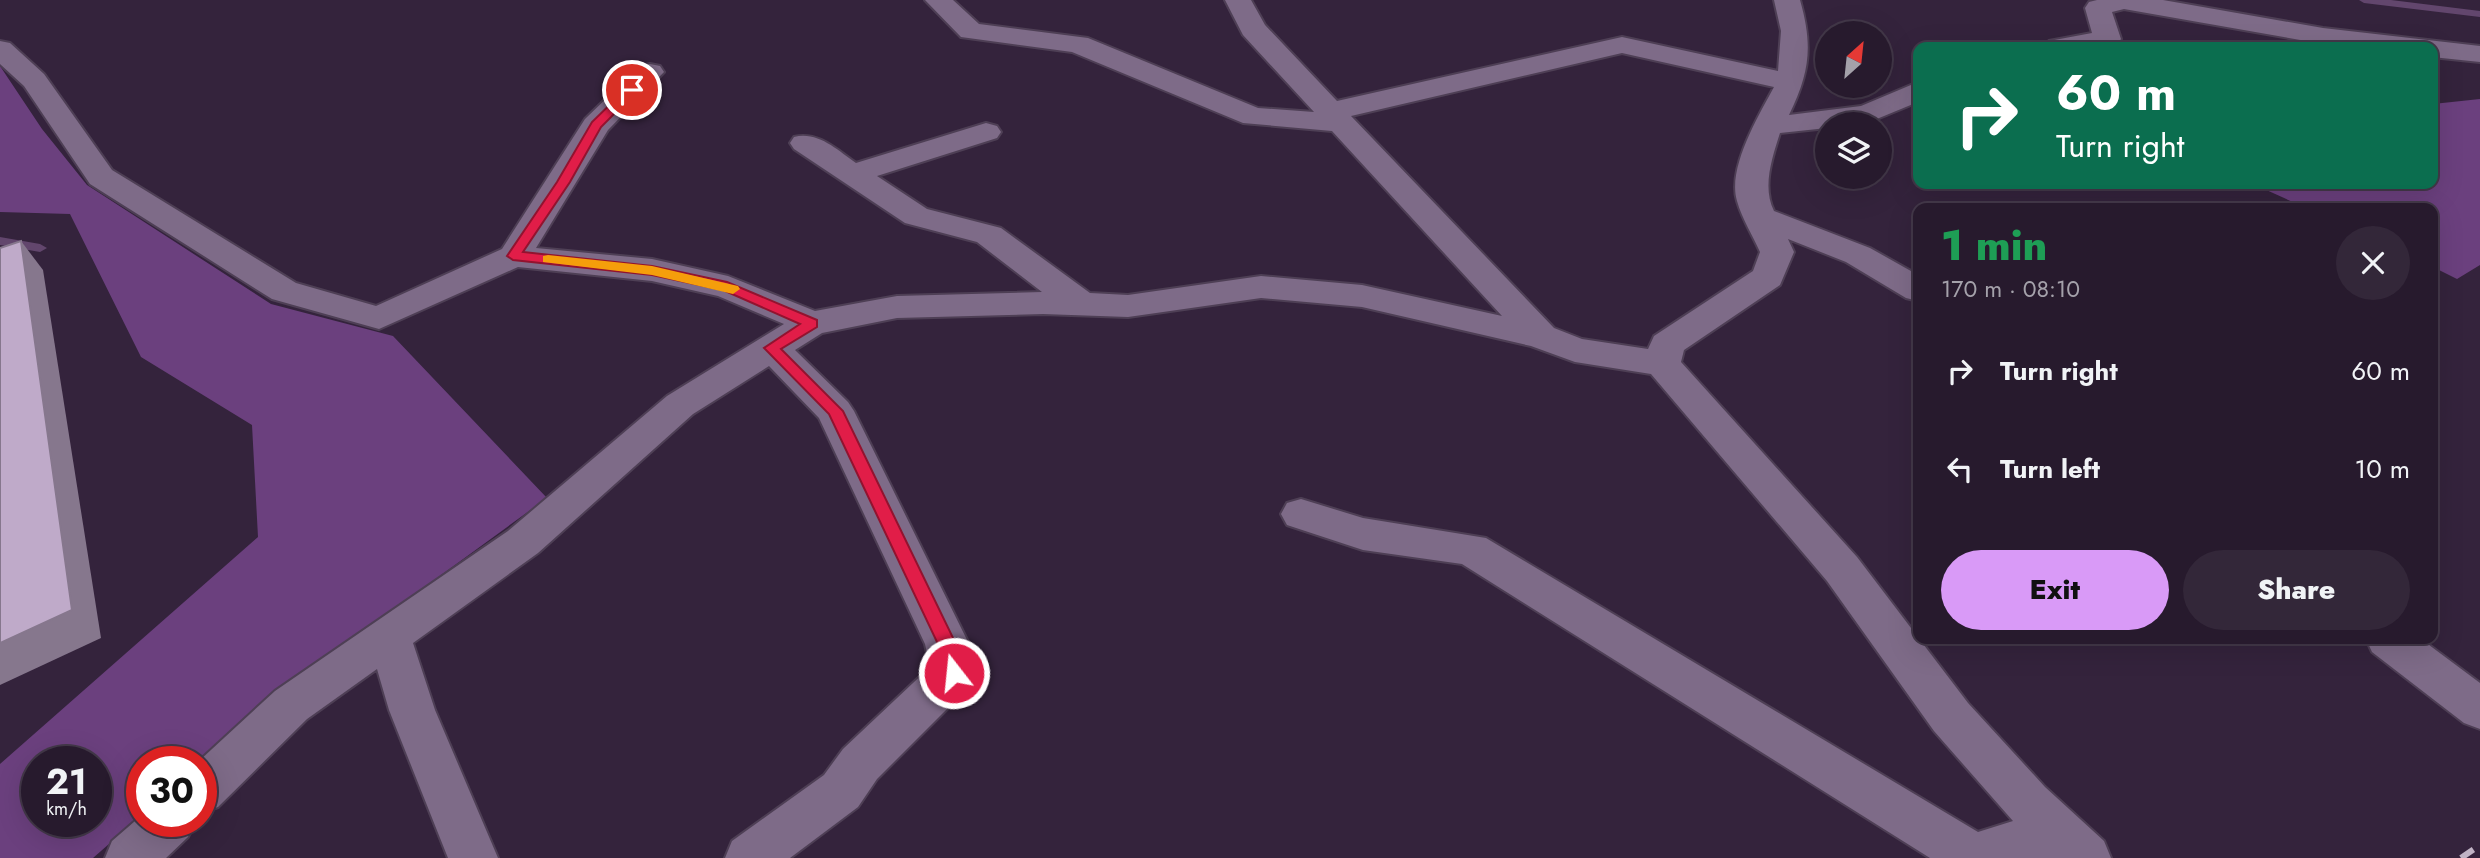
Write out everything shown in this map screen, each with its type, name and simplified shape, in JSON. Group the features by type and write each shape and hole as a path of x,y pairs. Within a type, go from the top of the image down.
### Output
{"street":[{"path":"938,0 971,31 1077,44 1253,117 1334,117 1622,45 1791,82"},
{"path":"1238,0 1253,29 1541,336"},
{"path":"1662,365 1667,344 1768,277 1777,252 1752,199 1755,162 1768,126 1791,82 1795,31 1787,0"},
{"path":"2089,42 2107,39 2098,8 2123,1 2323,36 2375,42"},
{"path":"0,49 34,79 101,177 284,291 379,318 513,256 652,270 727,287 812,323"},
{"path":"2438,50 2480,54"},
{"path":"513,256 563,182 596,125 650,72"},
{"path":"1768,126 1867,114 1913,94"},
{"path":"852,174 986,132"},
{"path":"804,142 916,216 989,235 1081,304"},
{"path":"1762,218 1858,255 1913,287"},
{"path":"217,776 291,705 523,542 680,405 812,323 897,307 1081,304 1128,306 1261,287 1362,296 1541,336 1574,350 1662,365 1842,569 1951,717 2028,803 2071,844"},
{"path":"750,858 841,791 860,764 954,673 947,644 835,411 772,348"},
{"path":"1301,514 1363,534 1471,549 1972,857 2071,844"},
{"path":"389,636 412,710 473,858"},
{"path":"2395,644 2480,709"},
{"path":"130,858 153,837"}],"shaded area":[{"path":"0,66 42,129 87,185 271,304 393,336 547,498 276,695 217,747 126,746 126,829 93,858 0,858 0,764 258,537 252,425 141,357 70,214 0,212"},
{"path":"2480,99 2480,265 2457,279 2438,270 2438,203 2295,203 2264,189 2438,189 2438,103"}],"building":[{"path":"21,241 72,610 0,643 0,248"}],"waterway":[{"path":"2364,0 2480,14"},
{"path":"0,241 40,248"}],"railway":[{"path":"2461,858 2480,845"}],"slow traffic":[{"path":"548,259 652,270 733,289"}],"route":[{"path":"632,90 596,125 563,182 513,256 652,270 727,287 812,323 772,348 835,411 947,644 954,673"}]}
